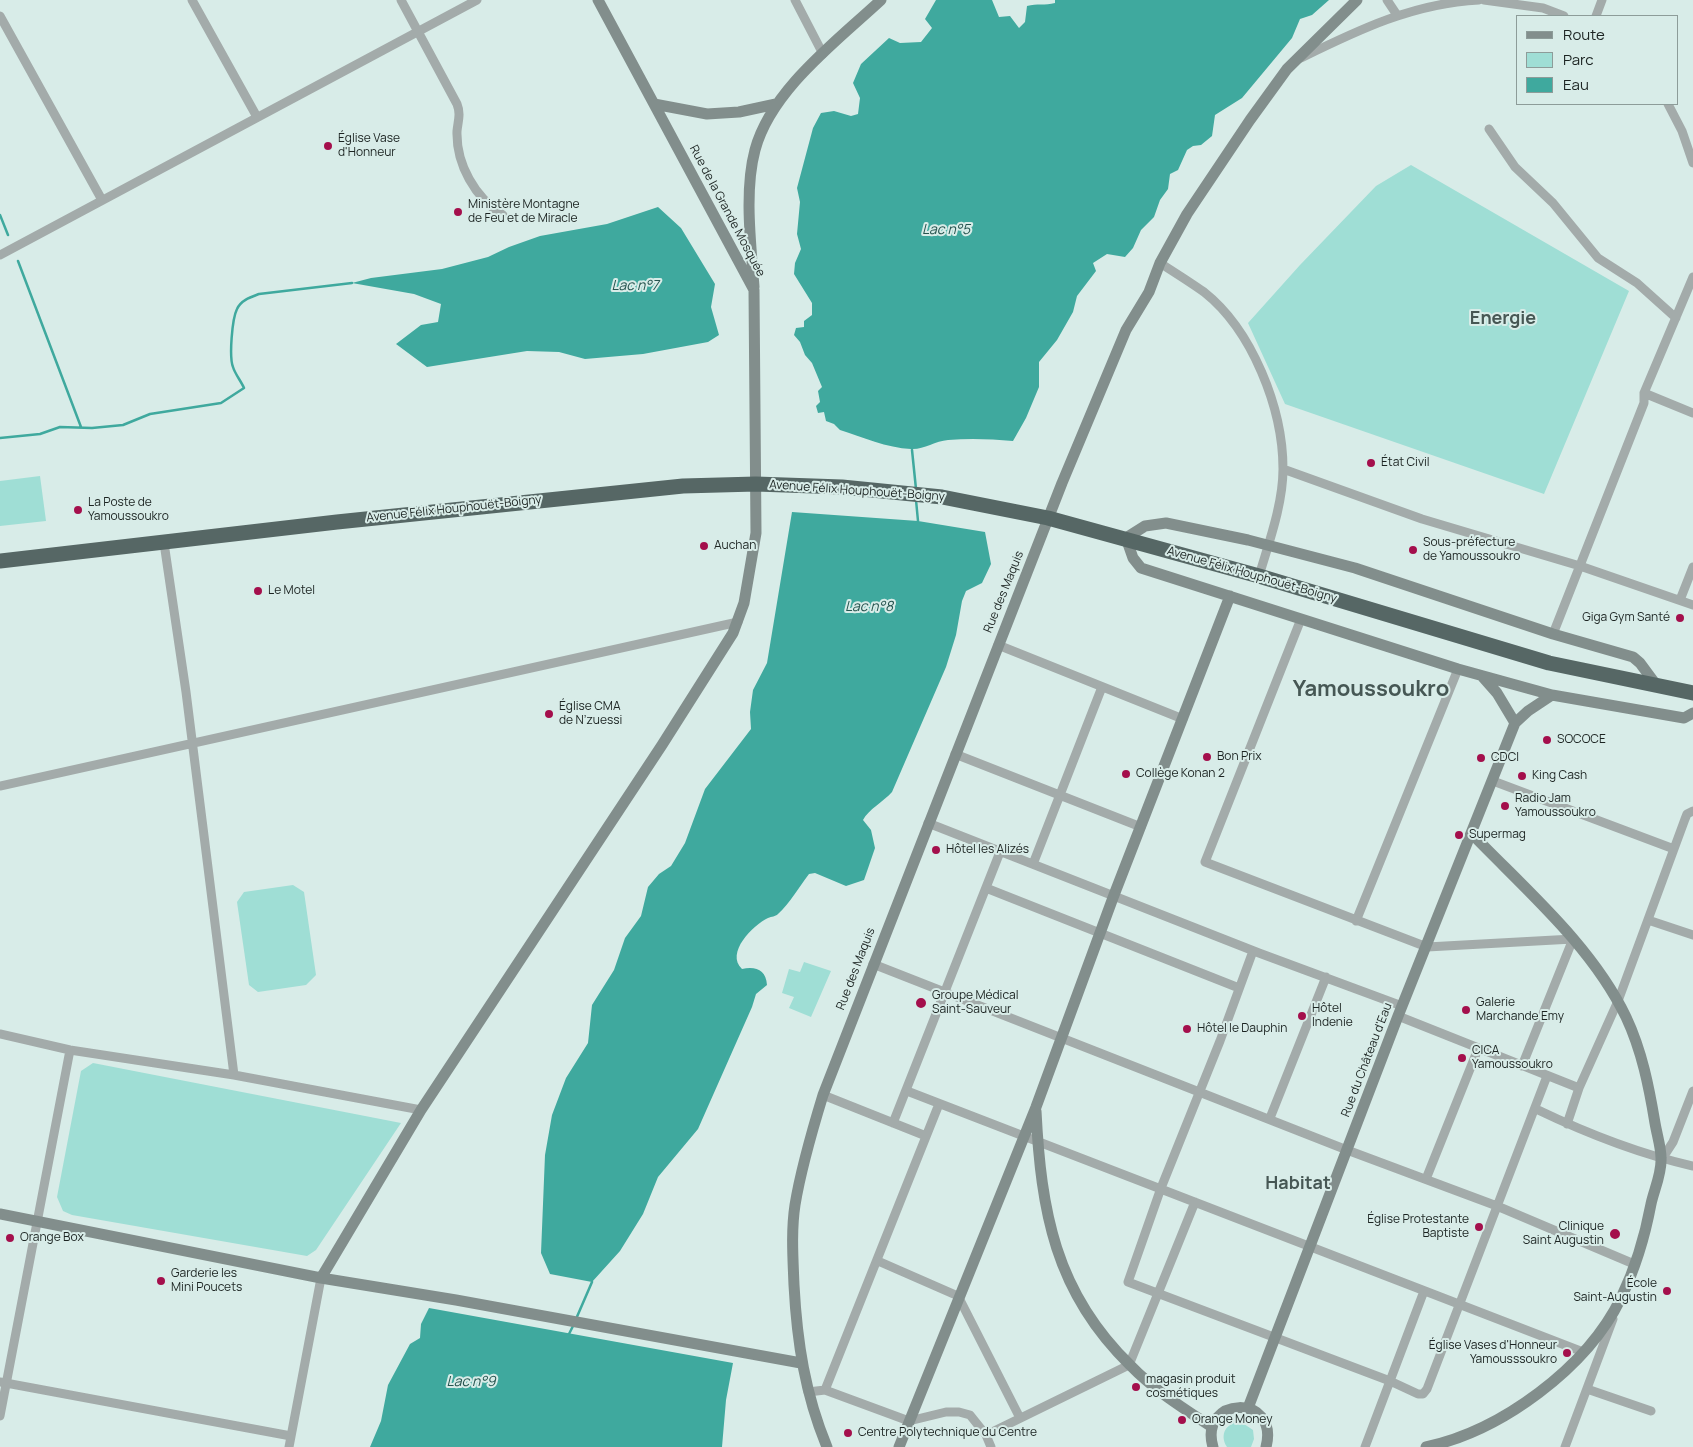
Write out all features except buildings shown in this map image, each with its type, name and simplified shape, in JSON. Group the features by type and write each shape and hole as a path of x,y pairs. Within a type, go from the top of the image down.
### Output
{"highway":[{"name":"Avenue Félix Houphouët-Boigny","path":"0,561 683,486 756,484 842,487 942,497 1048,518 1259,576 1549,663 1693,693"}],"street":[{"path":"192,0 257,117"},
{"path":"401,0 458,104 458,142 467,177 487,203 503,215"},
{"path":"0,255 477,0"},
{"name":"Rue de la Grande Mosquée","path":"321,1278 421,1110 662,745 738,622 750,570 756,533 754,290 598,0"},
{"path":"795,0 823,54"},
{"path":"754,290 750,229 752,171 755,150 776,104 823,54 880,0"},
{"name":"Rue des Maquis","path":"827,1447 808,1392 801,1363 793,1270 795,1208 802,1168 823,1095 872,964 1048,518 1126,330 1149,292 1160,263 1216,170 1294,62 1356,0"},
{"path":"1387,0 1397,15"},
{"path":"1294,62 1397,15 1452,2 1480,0"},
{"path":"1484,0 1543,8 1561,15"},
{"path":"1596,15 1602,0"},
{"path":"0,16 102,200"},
{"path":"654,104 707,114 739,112 776,104"},
{"path":"1669,105 1682,131 1693,163"},
{"path":"1489,129 1515,167 1553,203 1598,258 1636,283 1676,318"},
{"path":"1160,263 1204,293 1233,323 1261,370 1274,411 1283,469 1278,502 1259,576"},
{"path":"1553,634 1644,403 1644,393 1693,277"},
{"path":"1644,393 1693,413"},
{"path":"1283,469 1422,519 1580,566 1693,605"},
{"path":"1657,686 1640,663 1633,657 1553,634 1355,568 1268,545 1166,523 1145,526 1126,538 1133,558 1141,568 1458,669 1552,695 1684,718 1693,713"},
{"path":"164,543 193,744 234,1075"},
{"path":"1680,600 1693,567"},
{"path":"899,1447 958,1296 1036,1107 1114,895 1230,596"},
{"path":"1302,619 1205,862 1427,947 1573,939"},
{"path":"0,786 738,622"},
{"path":"998,645 1182,719"},
{"path":"1356,921 1458,669"},
{"path":"1482,676 1497,693 1515,723"},
{"path":"1033,864 1102,687"},
{"name":"Rue du Château d'Eau","path":"1248,1408 1400,1011 1515,723 1528,711 1552,695"},
{"path":"955,754 1141,827"},
{"path":"1493,781 1674,849"},
{"path":"1567,1124 1579,1088 1618,1001 1687,814 1693,811"},
{"path":"928,823 1326,977 1478,1049 1579,1088"},
{"path":"1472,834 1573,939 1603,977 1618,1001 1627,1018 1650,1086 1662,1159"},
{"path":"893,1123 1000,852"},
{"path":"986,888 1101,932 1238,988"},
{"path":"1648,920 1693,935"},
{"path":"1522,1066 1573,939"},
{"path":"1253,950 1161,1188 1128,1282 1390,1381 1418,1394 1425,1392 1458,1303 1536,1109 1547,1076"},
{"path":"872,964 1270,1118 1347,1150 1497,1206 1634,1264"},
{"path":"1270,1118 1326,977"},
{"path":"0,1034 70,1050 234,1075 421,1110"},
{"path":"1426,1179 1478,1049"},
{"path":"0,1416 3,1383 38,1221 70,1050"},
{"path":"907,1091 1583,1352"},
{"path":"1565,1447 1642,1244 1662,1159 1673,1142 1693,1091"},
{"path":"823,1095 926,1136"},
{"path":"825,1390 939,1104"},
{"path":"1036,1107 1037,1142 1048,1226 1058,1257 1085,1309 1129,1365 1169,1399 1212,1427"},
{"path":"1536,1109 1567,1124 1662,1159 1693,1166"},
{"path":"986,1435 1129,1365 1195,1202"},
{"path":"0,1214 321,1278 456,1300 801,1363"},
{"path":"878,1261 958,1296 1020,1418"},
{"path":"289,1447 321,1278"},
{"path":"1365,1447 1424,1291"},
{"path":"1426,1447 1466,1434 1517,1408 1541,1391 1583,1352 1603,1328 1621,1298"},
{"path":"3,1383 291,1436"},
{"path":"1586,1389 1651,1411"},
{"path":"808,1392 825,1390 909,1420 946,1412 959,1412 970,1415 986,1435 991,1447"},
{"path":"1213,1447 1211,1438 1212,1427 1217,1417 1226,1410 1236,1407 1248,1408 1263,1419 1268,1428 1266,1447"}],"green space":[{"path":"1411,165 1629,291 1544,494 1285,404 1248,323 1300,265 1376,186"},
{"path":"40,476 46,521 0,526 0,481"},
{"path":"293,885 304,892 316,975 306,985 258,992 249,985 237,902 244,892"},
{"path":"804,962 831,971 811,1017 789,1008 794,997 782,993 789,969 800,972"},
{"path":"93,1063 401,1123 316,1250 307,1256 72,1215 63,1211 57,1197 81,1071"},
{"path":"1241,1422 1253,1430 1254,1439 1251,1447 1227,1447 1224,1438 1225,1430 1231,1424"}],"water":[{"name":"Lac n°5","path":"936,0 992,0 999,17 1010,16 1019,28 1025,22 1027,6 1051,4 1055,3 1055,0 1329,0 1312,15 1300,19 1292,38 1242,98 1215,115 1212,136 1201,145 1193,146 1187,150 1178,170 1170,174 1168,189 1160,200 1154,217 1141,230 1133,248 1125,257 1107,254 1093,263 1096,271 1077,296 1073,312 1057,340 1039,362 1039,387 1026,418 1013,441 948,440 911,449 884,444 840,430 834,424 826,421 824,412 818,413 816,406 820,402 818,391 822,387 812,363 805,355 800,342 794,335 796,328 804,327 804,321 812,315 812,303 794,274 795,263 801,249 797,234 800,202 797,188 813,128 821,113 834,111 851,116 858,114 860,98 853,83 861,64 889,38 900,43 921,42 932,28 925,19"},
{"name":"Lac n°7","path":"658,207 681,228 715,284 711,307 719,335 708,342 643,354 585,359 559,352 527,351 427,367 396,344 421,325 438,322 441,304 414,294 352,283 371,278 442,269 488,257 540,236 607,224"},
{"name":"Lac n°8","path":"792,512 918,521 985,532 991,564 982,583 966,591 962,601 956,635 946,667 892,792 863,820 871,830 875,848 864,880 846,886 815,873 809,874 777,915 768,918 755,927 743,940 737,955 738,963 742,969 752,968 759,970 765,976 767,985 756,994 698,1129 658,1177 643,1214 620,1251 592,1282 550,1274 541,1253 545,1155 552,1115 566,1078 588,1043 592,1005 614,970 625,938 641,916 648,887 659,874 671,866 685,843 705,789 751,729 750,712 753,690 767,663"},
{"name":"Lac n°9","path":"429,1308 733,1363 726,1400 722,1447 370,1447 381,1421 388,1385 410,1344 420,1338 421,1324"}],"waterway":[{"path":"0,215 8,235"},
{"path":"18,261 81,427"},
{"path":"0,438 40,434 60,427 92,428 123,425 150,414 221,403 244,388 234,370 231,355 235,314 241,303 259,294 352,283"},
{"path":"912,450 916,489"},
{"path":"916,500 918,521"},
{"path":"576,1319 592,1282"},
{"path":"569,1334 573,1326"}],"place":[{"name":"Église Vase d'Honneur","path":"328,146"},
{"name":"Ministère Montagne de Feu et de Miracle","path":"458,212"},
{"name":"État Civil","path":"1371,463"},
{"name":"La Poste de Yamoussoukro","path":"78,510"},
{"name":"Auchan","path":"704,546"},
{"name":"Sous-préfecture de Yamoussoukro","path":"1413,550"},
{"name":"Le Motel","path":"258,591"},
{"name":"Giga Gym Santé","path":"1680,618"},
{"name":"Église CMA de N’zuessi","path":"549,714"},
{"name":"SOCOCE","path":"1547,740"},
{"name":"Bon Prix","path":"1207,757"},
{"name":"CDCI","path":"1481,758"},
{"name":"Collège Konan 2","path":"1126,774"},
{"name":"King Cash","path":"1522,776"},
{"name":"Radio Jam Yamoussoukro","path":"1505,806"},
{"name":"Supermag","path":"1459,835"},
{"name":"Hôtel les Alizés","path":"936,850"},
{"name":"Groupe Médical Saint-Sauveur","path":"921,1003"},
{"name":"Galerie Marchande Emy","path":"1466,1010"},
{"name":"Hôtel Indenie","path":"1302,1016"},
{"name":"Hôtel le Dauphin","path":"1187,1029"},
{"name":"CICA Yamoussoukro","path":"1462,1058"},
{"name":"Église Protestante Baptiste","path":"1479,1227"},
{"name":"Clinique Saint Augustin","path":"1615,1234"},
{"name":"Orange Box","path":"10,1238"},
{"name":"Garderie les Mini Poucets","path":"161,1281"},
{"name":"École Saint-Augustin","path":"1667,1291"},
{"name":"Église Vases d'Honneur Yamousssoukro","path":"1567,1353"},
{"name":"magasin produit cosmétiques","path":"1136,1387"},
{"name":"Orange Money","path":"1182,1420"},
{"name":"Centre Polytechnique du Centre","path":"848,1433"}],"district":[{"name":"Energie","path":"1503,319"},
{"name":"Yamoussoukro","path":"1371,690"},
{"name":"Habitat","path":"1298,1184"}]}
